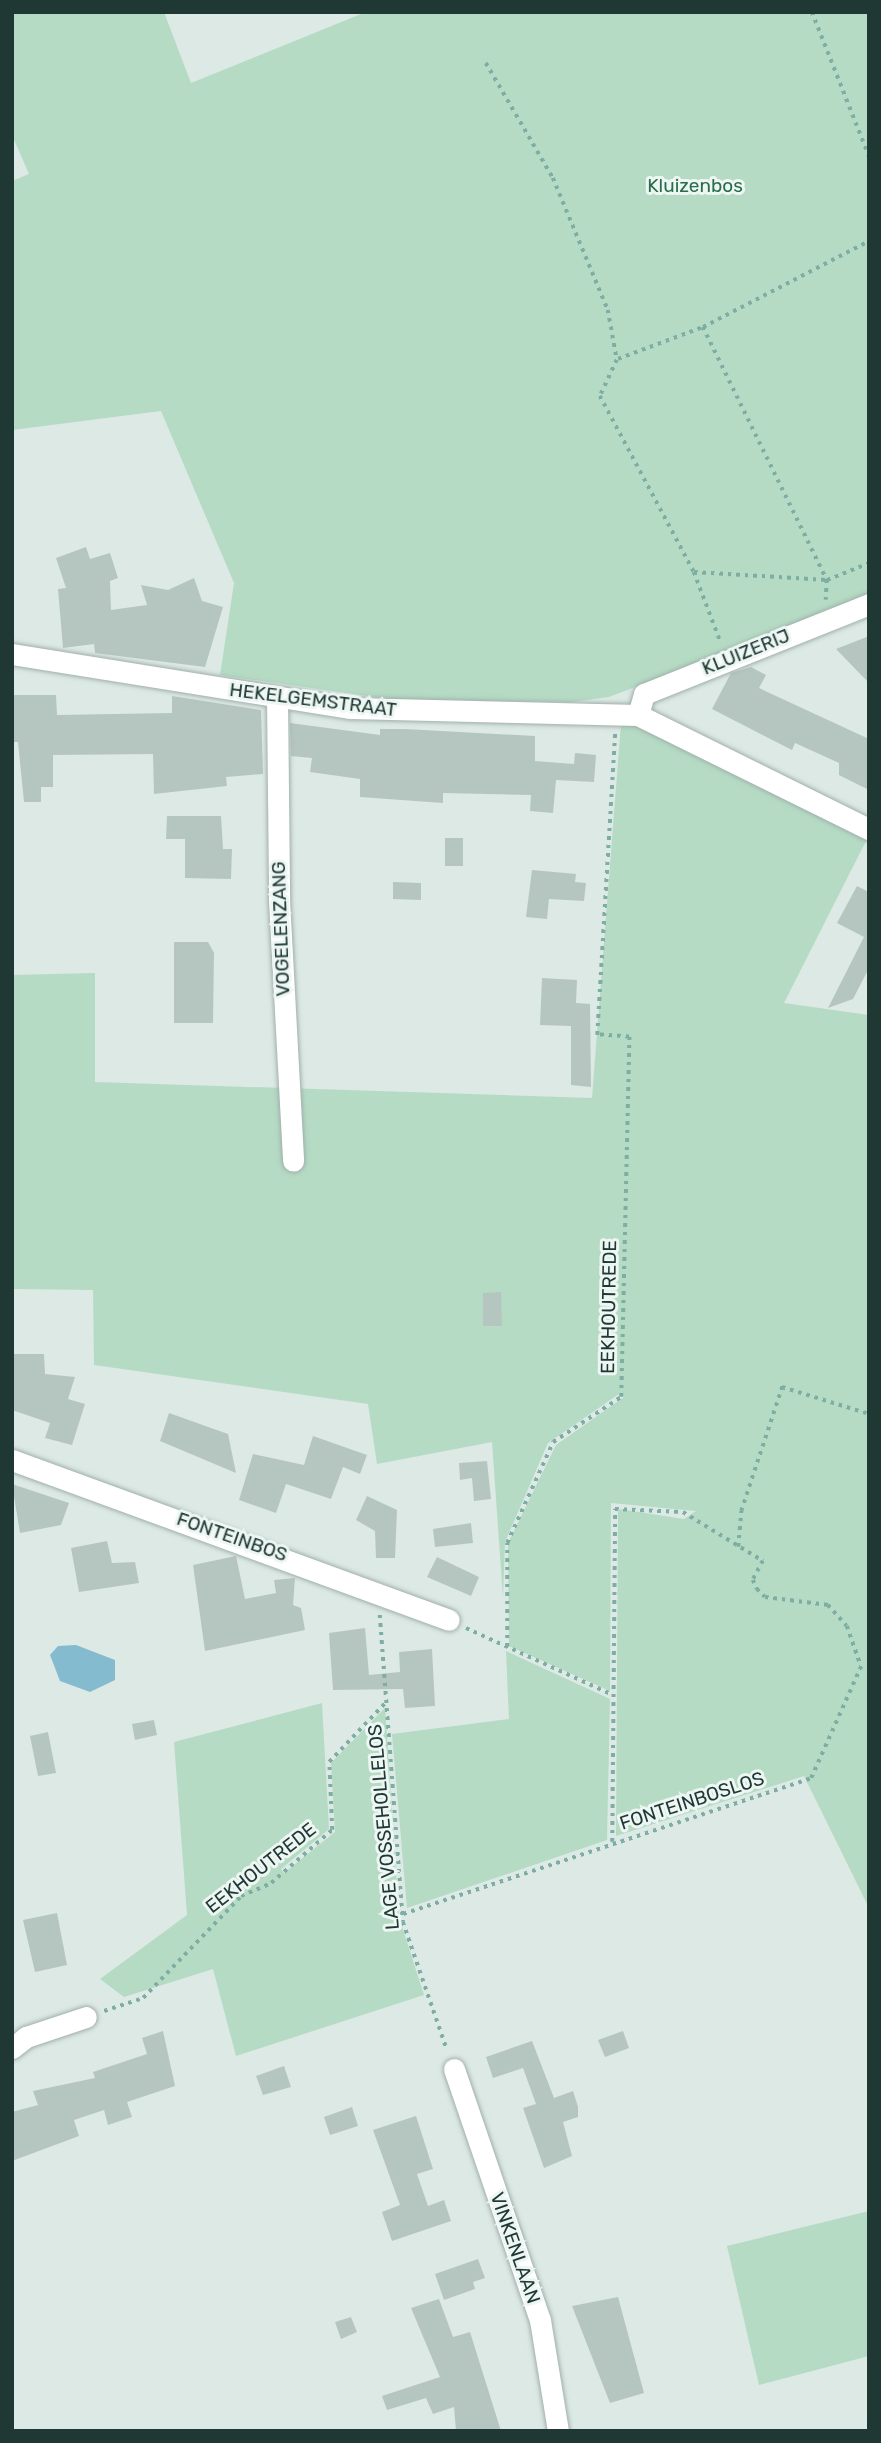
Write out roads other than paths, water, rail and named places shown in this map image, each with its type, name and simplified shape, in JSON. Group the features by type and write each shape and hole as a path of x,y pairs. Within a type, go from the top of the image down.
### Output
{"street":[{"name":"KLUIZERIJ","path":"638,715 644,694 869,604"},
{"name":"HEKELGEMSTRAAT","path":"12,654 277,697 428,714 638,715 869,829"},
{"name":"VOGELENZANG","path":"277,697 279,901 293,1161"},
{"name":"FONTEINBOS","path":"12,1460 379,1590 449,1620"},
{"path":"12,2048 26,2037 86,2017"},
{"name":"VINKENLAAN","path":"454,2069 540,2320 558,2431"}],"water":[{"path":"76,1645 115,1660 115,1680 90,1692 60,1681 50,1655 58,1646"}],"park label":[{"name":"Kluizenbos","path":"695,186"}]}
